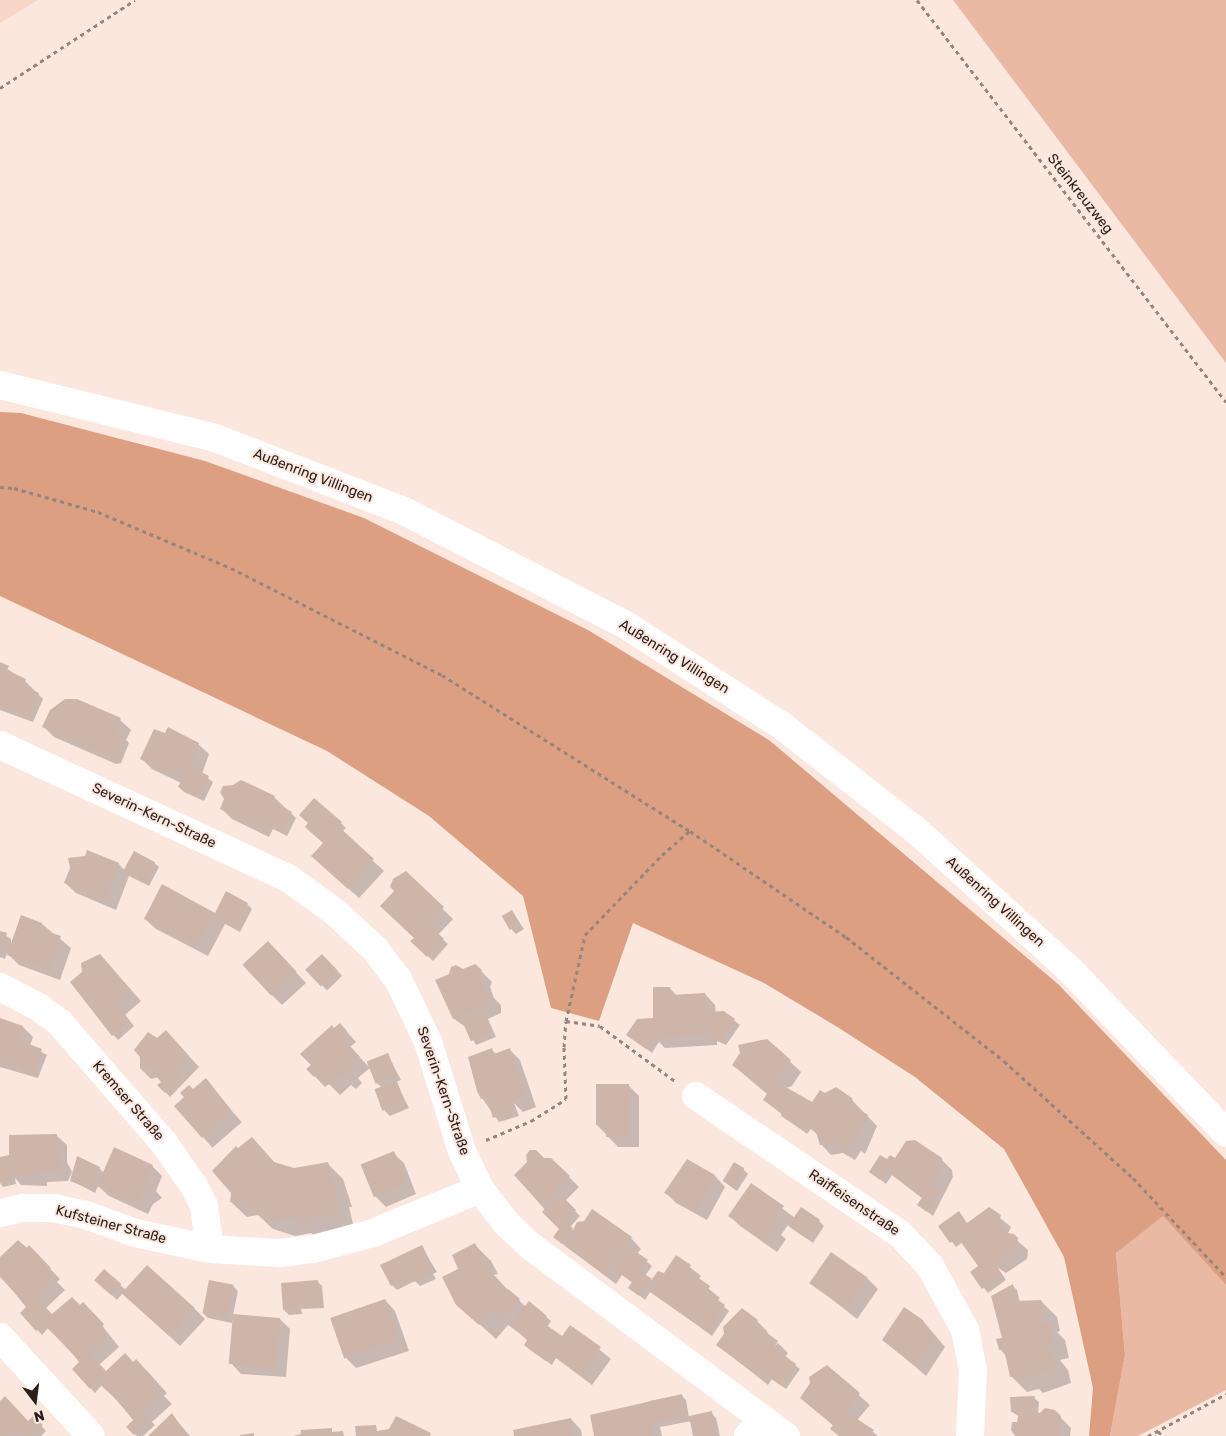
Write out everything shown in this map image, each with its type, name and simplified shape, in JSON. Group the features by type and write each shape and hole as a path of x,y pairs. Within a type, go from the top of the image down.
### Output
{"street":[{"name":"Außenring Villingen","path":"0,385 224,442 402,510 624,624 781,725 919,833 1069,969 1226,1133"},
{"name":"Severin-Kern-Straße","path":"0,745 288,878 348,924 375,949 398,979 416,1014 440,1077 462,1151 480,1189 507,1224 532,1247 756,1427 786,1436"},
{"name":"Kremser Straße","path":"0,987 37,1006 60,1023 164,1143 194,1186 204,1206 210,1249"},
{"name":"Raiffeisenstraße","path":"696,1096 900,1234 930,1266 965,1330 973,1370 970,1436"},
{"name":"Kufsteiner Straße","path":"0,1213 22,1208 53,1208 86,1215 135,1233 210,1249 260,1254 313,1249 373,1233 480,1189"},
{"path":"0,1337 91,1436"}],"path":[{"path":"0,88 135,0"},
{"name":"Steinkreuzweg","path":"917,0 1226,402"},
{"path":"0,487 14,488 98,512 239,572 442,675 690,831 846,937 1004,1061 1133,1178 1226,1278"},
{"path":"482,1142 531,1121 566,1099 564,1047 566,1021 585,935 662,855 690,831"},
{"path":"566,1021 600,1026 696,1096"},
{"path":"1148,1436 1226,1394"},
{"path":"1158,1430 1162,1436"}],"shaded area":[{"path":"0,0 38,0 0,23"},
{"path":"953,0 1226,0 1226,363"},
{"path":"0,412 21,413 205,461 364,518 588,630 769,740 1058,984 1226,1160 1226,1285 1163,1216 1116,1253 1125,1355 1110,1436 1089,1436 1093,1388 1064,1257 1004,1149 915,1077 839,1028 764,983 633,923 599,1021 551,1008 523,896 429,816 327,751 0,596"},
{"path":"1163,1215 1226,1285 1226,1390 1138,1436 1110,1436 1125,1355 1116,1253"}],"building":[{"path":"0,662 9,666 7,670 26,679 23,686 39,693 28,718 0,705"},
{"path":"65,699 77,699 121,718 115,733 125,737 116,759 42,727 50,710"},
{"path":"168,727 199,743 191,767 209,776 199,797 178,787 182,779 140,759 154,729 165,733"},
{"path":"241,780 275,796 271,801 292,812 282,832 261,822 258,827 220,809 224,799 220,792 223,786 233,785"},
{"path":"314,798 342,822 338,826 374,859 348,889 311,856 323,843 305,827 308,823 299,815"},
{"path":"87,850 119,863 106,900 64,883 70,868 68,858 85,856"},
{"path":"134,851 155,862 144,883 123,871"},
{"path":"406,871 444,907 428,924 444,939 427,957 410,941 414,938 380,906 394,891 390,887 393,879"},
{"path":"162,884 215,913 226,891 248,903 235,928 213,916 197,947 144,919"},
{"path":"512,910 520,924 510,930 502,916"},
{"path":"21,915 42,923 40,929 61,936 49,970 7,955"},
{"path":"0,931 7,933 0,953"},
{"path":"268,941 297,972 271,996 242,965"},
{"path":"100,954 131,990 116,1004 130,1021 112,1036 70,982 82,972 81,963"},
{"path":"322,954 338,971 321,987 305,970"},
{"path":"475,964 482,970 480,975 486,992 491,994 491,1003 453,1019 435,980 449,974 451,967 456,965 463,969"},
{"path":"653,987 670,987 670,995 705,993 706,1012 724,1011 735,1019 720,1041 710,1034 653,1038 646,1049 626,1035 637,1019 653,1018"},
{"path":"483,1011 492,1032 471,1041 462,1020"},
{"path":"0,1018 23,1026 18,1040 42,1049 34,1074 0,1061"},
{"path":"340,1023 347,1031 341,1036 360,1057 349,1067 353,1072 344,1079 340,1075 329,1085 318,1074 314,1077 306,1069 311,1065 300,1054 332,1025 334,1028"},
{"path":"166,1030 189,1056 174,1070 182,1078 165,1093 157,1085 161,1082 148,1066 140,1069 140,1057 134,1050 148,1032 157,1038"},
{"path":"767,1039 791,1060 781,1076 776,1076 777,1082 812,1102 820,1090 825,1093 836,1087 852,1098 854,1106 868,1115 854,1145 850,1142 844,1151 832,1143 820,1145 816,1132 805,1125 802,1130 781,1116 782,1113 763,1100 768,1092 732,1065 740,1053 738,1045"},
{"path":"492,1048 494,1054 510,1048 526,1096 511,1102 514,1111 493,1118 486,1097 481,1099 477,1091 468,1057"},
{"path":"388,1053 397,1075 376,1084 367,1062"},
{"path":"206,1078 232,1111 202,1138 174,1106 184,1097 180,1093 189,1085 193,1089"},
{"path":"397,1081 405,1103 382,1111 374,1089"},
{"path":"596,1084 629,1084 629,1137 606,1137 606,1125 596,1125"},
{"path":"57,1134 57,1151 62,1161 57,1171 37,1172 37,1176 11,1175 11,1180 0,1182 0,1157 9,1155 9,1135"},
{"path":"252,1137 274,1162 294,1168 328,1162 337,1191 334,1192 339,1213 310,1219 306,1227 299,1223 298,1218 278,1221 269,1218 270,1215 256,1214 243,1199 238,1203 230,1202 231,1193 212,1171 236,1146 238,1148"},
{"path":"915,1140 942,1158 943,1166 931,1185 941,1192 927,1212 917,1205 923,1196 886,1171 880,1180 869,1172 880,1155 887,1159 890,1155 895,1158 906,1141"},
{"path":"114,1147 153,1165 146,1179 152,1187 149,1192 142,1194 137,1204 97,1186"},
{"path":"530,1150 536,1150 544,1158 551,1158 570,1176 541,1205 514,1175 527,1162 526,1155"},
{"path":"394,1151 407,1183 374,1197 361,1164"},
{"path":"77,1156 100,1167 90,1189 70,1181"},
{"path":"687,1159 715,1175 697,1210 664,1193"},
{"path":"734,1162 744,1168 733,1187 723,1181"},
{"path":"751,1183 784,1206 771,1224 776,1228 766,1242 728,1216"},
{"path":"559,1193 576,1210 565,1222 573,1228 562,1244 553,1237 559,1229 542,1212"},
{"path":"801,1207 820,1220 807,1239 788,1226"},
{"path":"989,1207 1001,1215 999,1222 1007,1233 1014,1234 1018,1238 1017,1248 995,1264 1002,1275 982,1289 970,1272 978,1266 958,1238 950,1243 938,1226 959,1211 967,1223"},
{"path":"592,1209 632,1237 605,1275 565,1246 577,1222 584,1221"},
{"path":"18,1240 27,1248 29,1245 51,1268 48,1271 55,1279 36,1297 52,1314 72,1297 80,1305 83,1302 104,1324 101,1328 109,1336 90,1354 106,1371 125,1353 133,1362 136,1359 157,1382 154,1385 162,1393 142,1411 151,1420 134,1435 126,1427 133,1420 116,1399 97,1382 90,1389 72,1369 79,1362 71,1351 43,1324 36,1331 20,1313 26,1307 0,1275 0,1257"},
{"path":"475,1243 483,1258 480,1259 484,1268 487,1266 505,1292 508,1289 520,1299 503,1320 492,1310 479,1325 456,1305 442,1277 458,1269 452,1255"},
{"path":"422,1245 433,1267 429,1269 432,1274 414,1282 411,1276 391,1286 380,1265"},
{"path":"629,1247 648,1260 640,1271 652,1279 639,1296 628,1288 632,1282 613,1268"},
{"path":"831,1252 868,1278 846,1309 809,1283"},
{"path":"676,1255 691,1265 687,1270 710,1286 707,1292 725,1305 707,1332 650,1292 656,1284 652,1279 658,1271 664,1273"},
{"path":"147,1265 195,1308 169,1336 122,1293"},
{"path":"104,1269 121,1284 112,1295 94,1280"},
{"path":"209,1280 234,1285 227,1318 203,1313"},
{"path":"318,1280 320,1303 297,1305 297,1309 283,1310 281,1283"},
{"path":"1013,1284 1016,1301 1041,1300 1045,1315 1040,1316 1041,1324 1050,1323 1054,1343 1045,1345 1047,1353 1053,1352 1056,1367 1026,1378 1025,1374 1010,1377 1004,1349 999,1350 996,1339 1002,1338 991,1296"},
{"path":"385,1299 399,1340 344,1359 330,1318"},
{"path":"529,1301 547,1316 542,1322 562,1336 570,1325 601,1347 581,1376 551,1354 546,1361 524,1345 527,1340 510,1325"},
{"path":"904,1307 923,1320 925,1329 936,1336 915,1366 882,1340"},
{"path":"742,1308 758,1320 755,1324 778,1341 774,1348 796,1364 780,1385 760,1371 757,1375 716,1345 724,1334 723,1327"},
{"path":"233,1314 280,1318 275,1368 229,1364"},
{"path":"827,1365 860,1393 845,1411 874,1430 870,1436 839,1436 830,1429 833,1425 800,1398 810,1383 809,1377"},
{"path":"682,1394 686,1416 651,1423 654,1436 594,1436 590,1415"},
{"path":"5,1396 28,1421 33,1416 43,1425 31,1436 17,1433 0,1436 0,1401"},
{"path":"1035,1396 1033,1412 1040,1413 1045,1408 1055,1410 1061,1416 1058,1436 1015,1436 1011,1430 1012,1422 1017,1422 1019,1412 1011,1412 1010,1397"},
{"path":"712,1411 717,1436 693,1436 689,1416"},
{"path":"172,1413 187,1436 148,1436"},
{"path":"396,1416 431,1433 430,1436 356,1436 355,1426 376,1425 377,1431 389,1429"},
{"path":"571,1418 574,1436 514,1436 513,1430"},
{"path":"332,1428 332,1432 343,1431 344,1436 293,1436 301,1434 301,1430"},
{"path":"254,1433 254,1436 240,1436 240,1435"}]}
